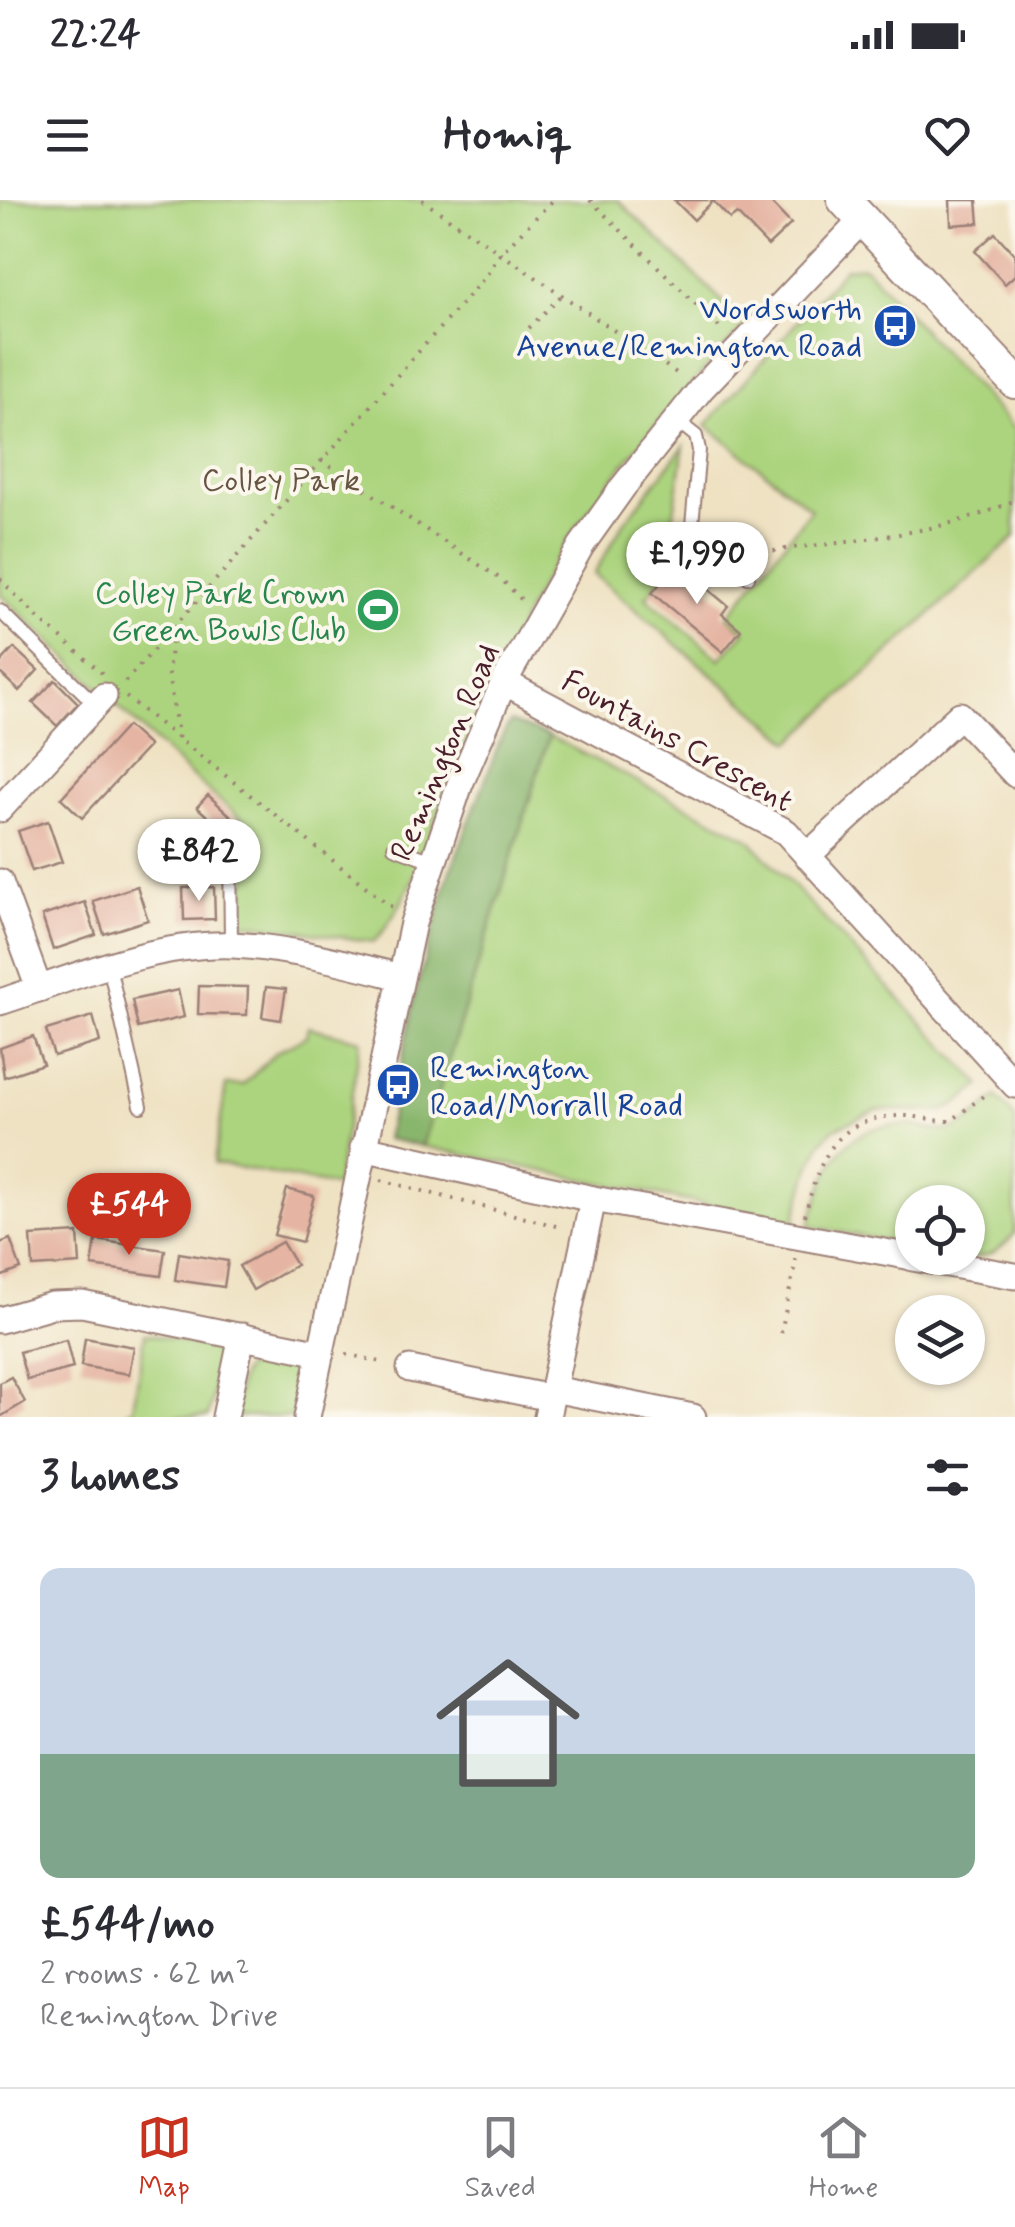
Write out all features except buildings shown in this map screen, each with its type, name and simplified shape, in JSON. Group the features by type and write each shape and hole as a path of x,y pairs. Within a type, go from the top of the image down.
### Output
{"street":[{"name":"Remington Road","path":"307,1417 412,924 460,784 504,682 581,546 676,420 853,210"},
{"path":"853,210 1015,382"},
{"name":"Fountains Crescent","path":"504,682 786,832 1011,1081"},
{"path":"0,809 107,696"},
{"path":"807,856 960,715 1015,774"},
{"path":"0,882 39,989"},
{"path":"0,1002 110,966 182,948 231,945 302,954 400,977"},
{"path":"363,1148 593,1199 895,1255"},
{"path":"551,1401 593,1199"},
{"path":"985,1271 1015,1276"},
{"path":"0,1320 52,1305 82,1304 322,1351"},
{"path":"225,1417 242,1336"},
{"path":"410,1369 551,1401 694,1417"}],"lane":[{"path":"676,420 696,436 700,450 692,525 696,538 748,578"},
{"path":"0,611 107,696"},
{"path":"230,846 231,945"},
{"path":"394,847 432,861"},
{"path":"110,966 141,1106"}],"path":[{"path":"422,200 702,390"},
{"path":"107,696 173,628 486,276 500,254 553,200"},
{"path":"590,200 740,347"},
{"path":"529,328 562,296"},
{"path":"321,460 502,580 539,618"},
{"path":"730,563 780,548 849,541 952,522 1015,500"},
{"path":"0,578 107,696 127,698 412,924"},
{"path":"173,628 168,673 179,741"},
{"path":"781,1333 800,1237 820,1166 840,1135 853,1126 885,1117 951,1121 1011,1081"},
{"path":"372,1178 560,1227"},
{"path":"322,1351 410,1369"}],"green space":[{"name":"Colley Park","path":"0,200 618,200 746,324 624,464 544,579 476,723 408,888 374,942 240,922 253,829 189,774 0,594"},
{"path":"864,266 1015,430 1015,537 791,742 594,574 623,524 684,446 667,559 671,565 646,597 720,659 745,632 728,616 811,509 706,425 845,268"},
{"path":"510,722 549,736 422,1146 386,1139 416,991 446,883"},
{"path":"549,736 748,838 981,1085 943,1111 877,1110 833,1129 810,1167 794,1223 422,1146"},
{"path":"308,1027 361,1040 336,1186 214,1163 226,1085 243,1085 275,1053 306,1036"},
{"path":"997,1097 1015,1118 1015,1233 1000,1248 985,1256 985,1185 895,1185 895,1243 809,1226 838,1154 864,1132 907,1125 953,1129"},
{"path":"145,1334 207,1346 217,1353 219,1364 208,1417 120,1417 133,1408"},
{"path":"276,1354 293,1368 300,1381 294,1417 234,1417 239,1383 246,1368 262,1357"}],"place":[{"name":"Wordsworth Avenue/Remington Road","path":"895,326"},
{"name":"Colley Park Crown Green Bowls Club","path":"378,610"},
{"name":"Remington Road/Morrall Road","path":"398,1085"}]}
